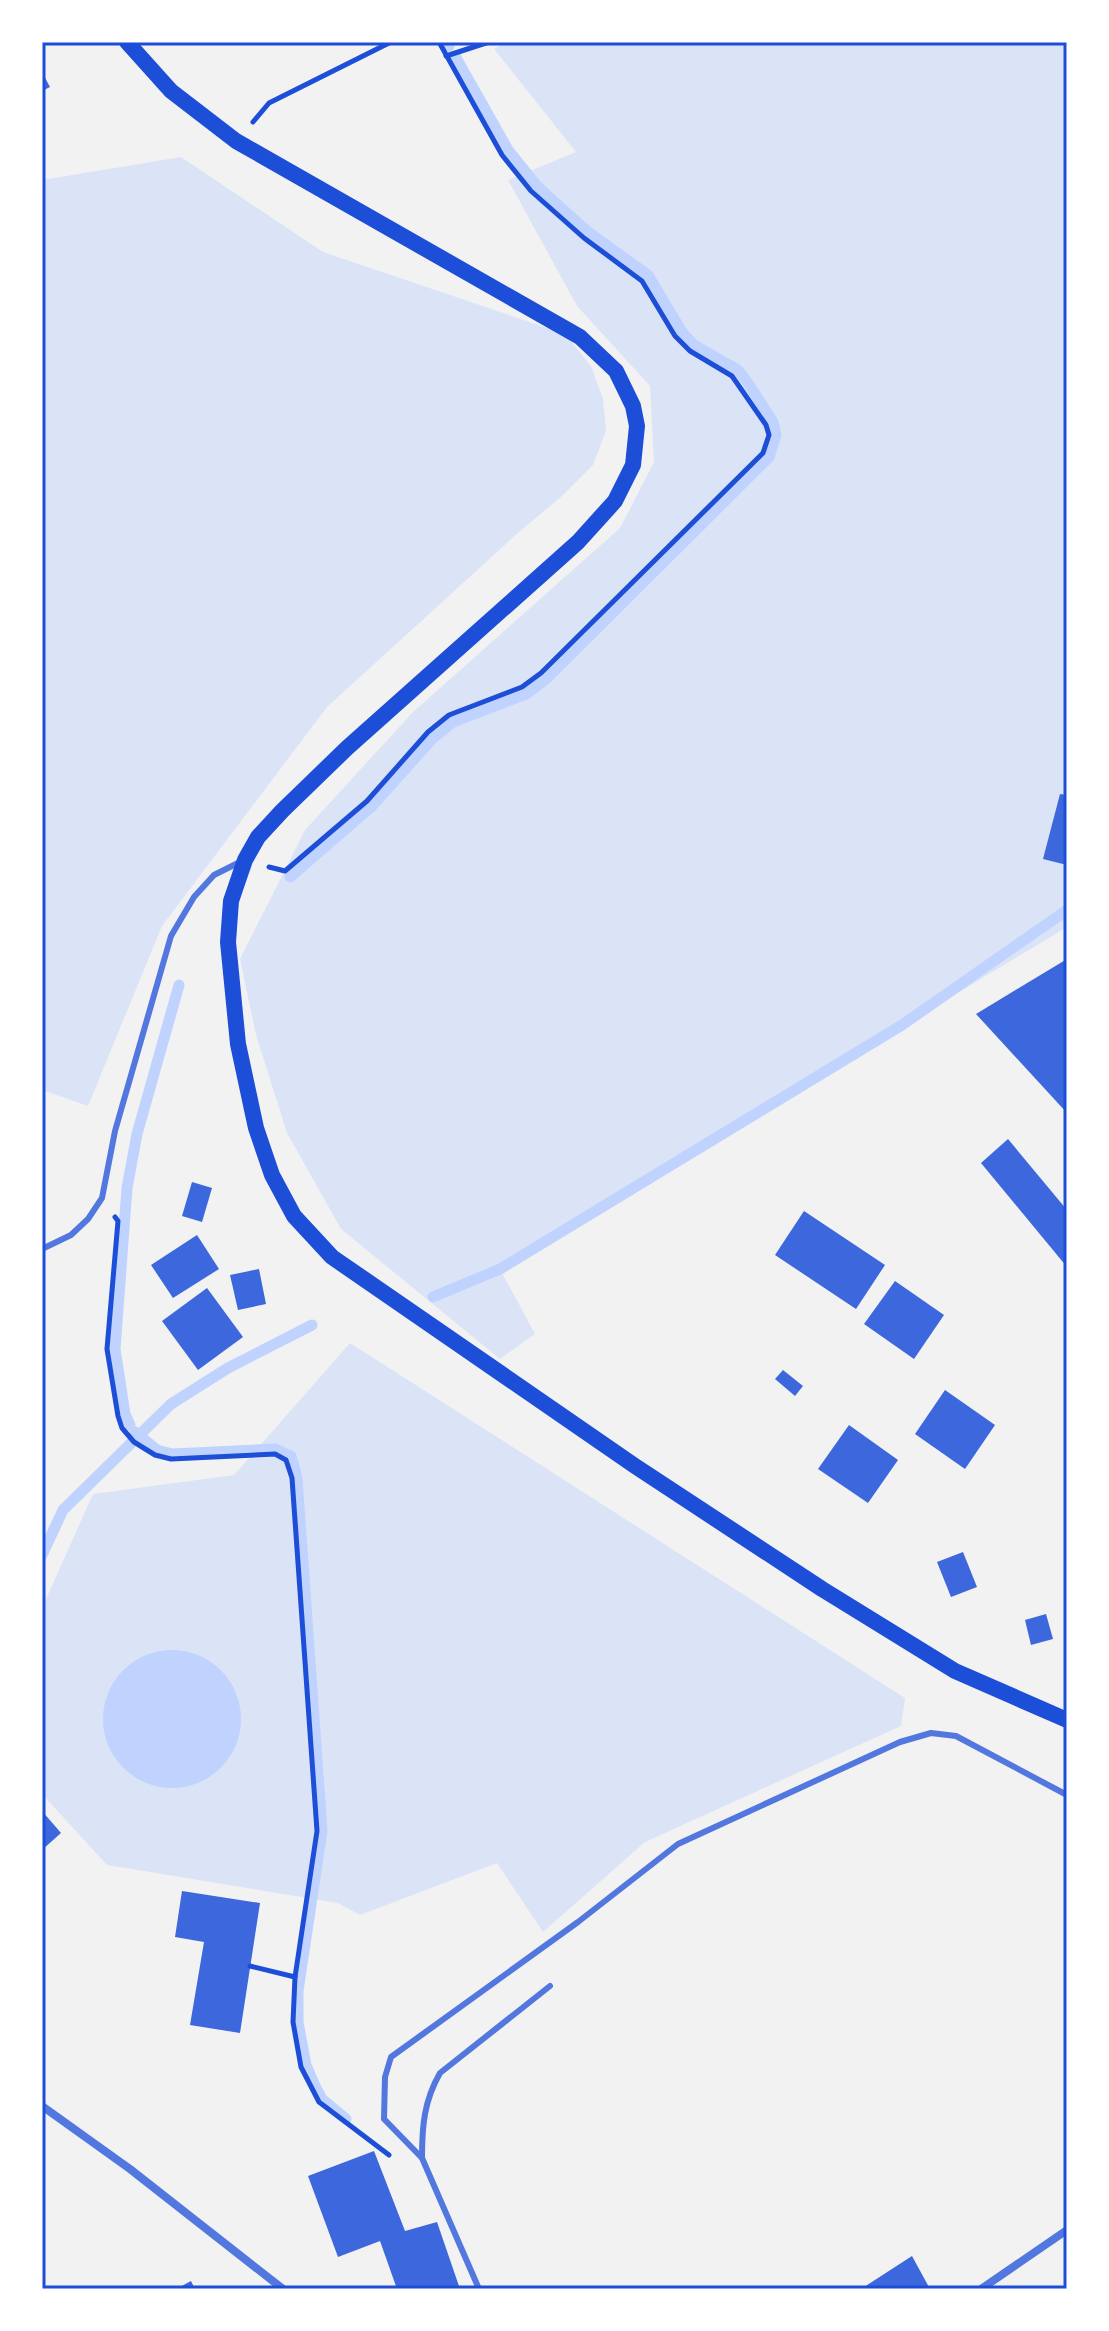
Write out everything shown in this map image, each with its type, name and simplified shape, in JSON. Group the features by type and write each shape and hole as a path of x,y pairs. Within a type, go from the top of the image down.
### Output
{"main road":[{"path":"127,42 171,91 236,141 580,337 616,371 627,388 637,426 633,465 626,483 615,501 578,542 347,748 258,837 245,860 231,901 228,942 238,1044 256,1128 272,1175 294,1216 332,1257 635,1466 822,1589 955,1671 1067,1720"}],"street":[{"path":"42,2106 130,2169 283,2289"},
{"path":"981,2289 1067,2230"}],"lane":[{"path":"42,1249 71,1235 88,1219 102,1198 115,1131 171,936 194,897 214,875 245,860"},
{"path":"479,2289 422,2158 384,2119 385,2077 391,2057 578,1922 678,1844 900,1742 931,1733 956,1736 1067,1795"},
{"path":"422,2158 422,2120 440,2073 550,1986"}],"path":[{"path":"236,141 269,103 391,42"},
{"path":"245,860 285,871 367,801 428,732 449,715 522,687 541,673 763,453 767,444 769,435 766,425 732,376 690,351 675,336 642,281 584,238 531,191 502,155 439,42"},
{"path":"446,56 489,42"},
{"path":"102,1198 118,1221 107,1349 122,1428 134,1442 155,1455 171,1459 275,1454 286,1460 292,1478 317,1831 295,1977 293,2022 301,2067 319,2102 343,2123"},
{"path":"250,1966 295,1977"}],"shaded area":[{"path":"506,42 1067,42 1067,927 500,1269 535,1334 500,1359 341,1229 287,1133 256,1035 240,959 305,830 412,713 620,528 654,462 650,386 577,306 508,180 576,152 494,49"},
{"path":"181,157 323,252 565,334 591,366 603,399 606,431 593,465 562,496 327,707 162,926 88,1106 42,1090 42,180"},
{"path":"350,1343 905,1698 901,1726 645,1842 543,1932 497,1863 360,1915 338,1903 107,1865 42,1794 42,1608 93,1494 234,1475"}],"water":[{"path":"172,1650 198,1655 221,1670 236,1693 241,1719 236,1745 221,1768 198,1783 172,1788 146,1783 123,1768 108,1745 103,1719 108,1693 123,1670 146,1655"}],"building":[{"path":"42,72 50,87 42,91"},
{"path":"1060,794 1067,795 1067,865 1043,859"},
{"path":"1067,959 1067,1113 976,1014"},
{"path":"1008,1139 1067,1210 1067,1267 981,1163"},
{"path":"192,1182 212,1188 202,1222 182,1216"},
{"path":"804,1211 885,1265 856,1309 775,1255"},
{"path":"197,1235 219,1269 173,1298 151,1265"},
{"path":"259,1269 266,1304 238,1310 230,1275"},
{"path":"895,1281 944,1315 914,1359 864,1324"},
{"path":"207,1288 243,1337 198,1370 162,1321"},
{"path":"783,1370 803,1386 795,1396 775,1379"},
{"path":"945,1390 995,1425 965,1469 915,1434"},
{"path":"849,1425 898,1460 868,1503 818,1469"},
{"path":"963,1552 977,1587 951,1597 937,1562"},
{"path":"1046,1614 1053,1639 1031,1645 1025,1620"},
{"path":"42,1811 61,1833 42,1850"},
{"path":"182,1891 260,1903 240,2033 190,2025 204,1942 175,1937"},
{"path":"374,2151 405,2231 437,2222 460,2289 397,2289 380,2241 338,2257 308,2176"},
{"path":"912,2256 930,2289 861,2289"},
{"path":"191,2281 195,2289 176,2289"}],"waterway":[{"path":"447,42 449,46"},
{"path":"290,877 372,806 433,738 453,722 526,694 546,679 769,457 776,435 773,422 738,370 694,345 682,332 648,275 588,232 537,186 508,150 455,56"},
{"path":"433,1297 500,1269 902,1025 1067,910"},
{"path":"130,1425 125,1414 115,1349 127,1188 137,1134 179,985"},
{"path":"42,1555 63,1510 171,1404 228,1368 312,1325"},
{"path":"135,1432 157,1450 172,1454 275,1449 291,1456 297,1478 322,1831 298,1991 298,2022 306,2065 314,2084 322,2099 346,2119"}]}
